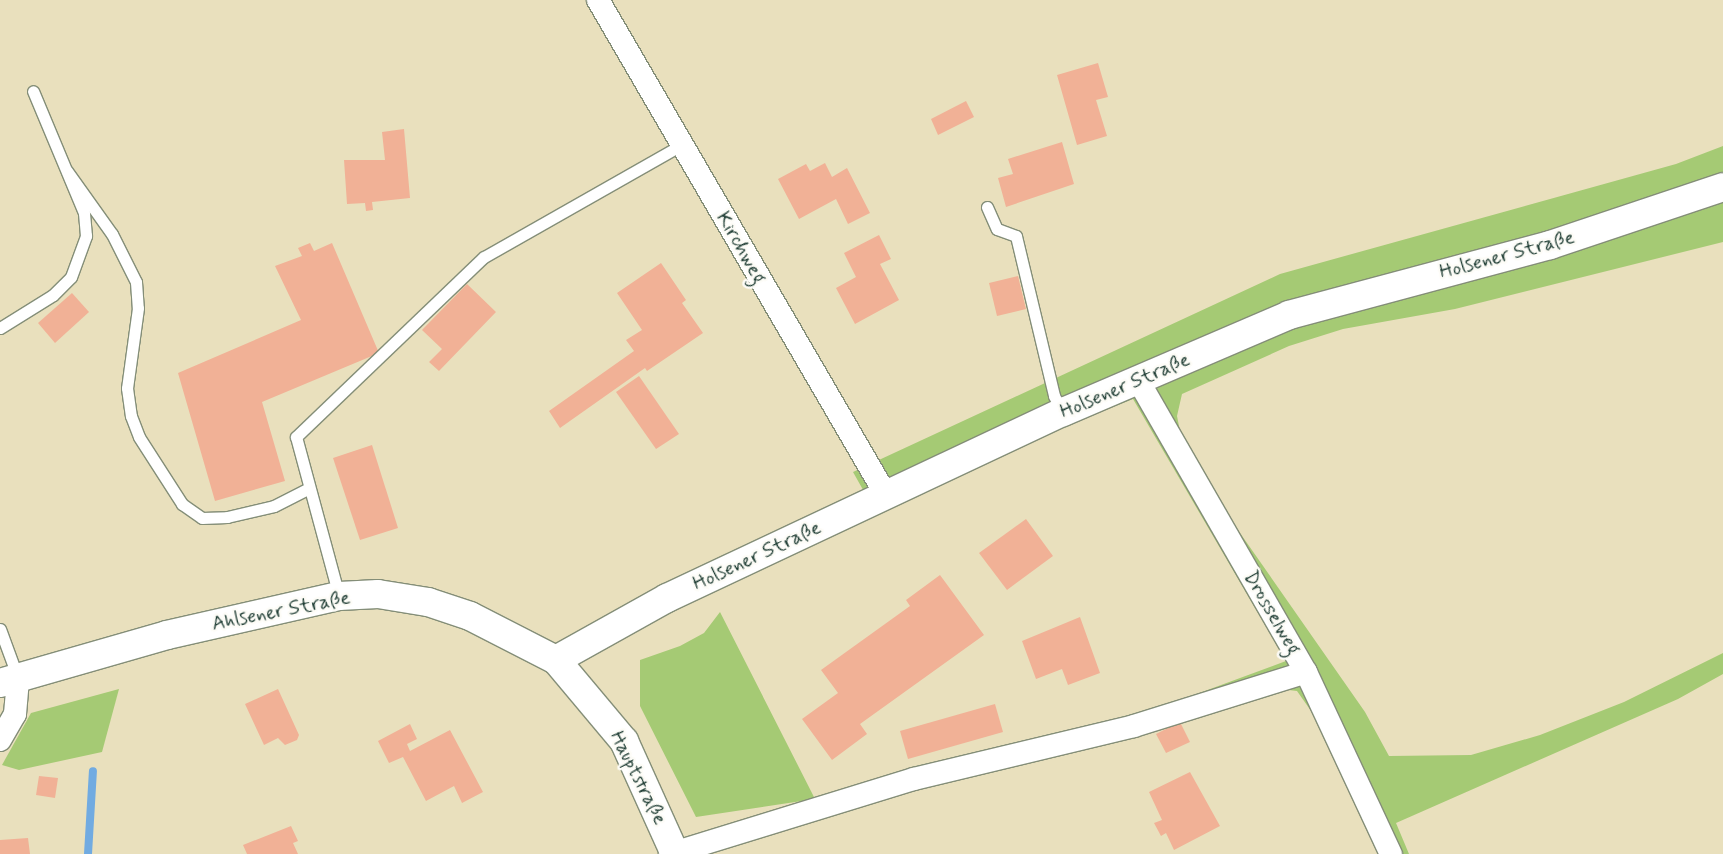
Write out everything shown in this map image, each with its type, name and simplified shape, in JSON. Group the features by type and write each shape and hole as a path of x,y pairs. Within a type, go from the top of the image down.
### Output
{"street":[{"name":"Kirchweg","path":"598,0 886,495"},
{"name":"Holsener Straße","path":"556,660 667,598 1063,412 1289,315 1550,245 1723,187"},
{"name":"Drosselweg","path":"1138,380 1306,672 1391,854"},
{"name":"Ahlsener Straße","path":"9,680 212,624 338,596 378,594 428,602 487,624 556,660"},
{"name":"Hauptstraße","path":"556,660 624,741 673,853"},
{"path":"673,853 914,779 1134,726 1306,672"},
{"path":"0,740 15,714 9,680"}],"lane":[{"path":"0,328 53,295 71,277 79,260 86,236 84,213 34,91"},
{"path":"338,596 296,437 484,257 682,145"},
{"path":"67,171 112,234 136,282 138,308 127,388 131,416 139,437 182,504 202,518 227,517 274,506 308,488"},
{"path":"987,207 997,229 1016,236 1052,388 1063,412"},
{"path":"0,629 9,680"}],"green space":[{"path":"1723,146 1723,242 1455,309 1343,329 1289,346 1182,394 1177,416 1180,431 1233,523 1365,712 1389,756 1471,755 1540,735 1624,702 1723,653 1723,674 1678,699 1396,823 1409,854 1380,854 1323,728 1297,691 1280,689 1193,720 1183,699 1286,661 1133,399 1016,446 876,513 853,472 1280,274 1676,164"},
{"path":"720,612 815,799 696,817 640,706 640,660 680,646 704,633"},
{"path":"119,689 102,752 19,770 2,765 31,713"}],"building":[{"path":"1098,63 1108,97 1096,100 1107,136 1077,145 1057,75"},
{"path":"966,101 974,117 938,135 931,119"},
{"path":"404,129 410,198 372,202 373,210 366,211 365,203 347,204 344,160 385,160 382,132"},
{"path":"1062,142 1074,184 1006,207 998,178 1013,174 1008,159"},
{"path":"825,163 832,177 847,168 870,213 848,224 836,199 799,219 778,179 806,164 810,171"},
{"path":"879,235 891,259 880,264 899,300 855,324 836,288 856,277 844,253"},
{"path":"310,243 314,251 332,243 379,353 262,402 285,481 215,501 178,373 301,320 275,266 302,256 298,248"},
{"path":"661,263 686,300 682,303 703,333 647,371 645,368 560,428 549,411 634,351 626,340 642,330 617,293"},
{"path":"1018,276 1026,309 997,316 989,283"},
{"path":"467,284 496,312 439,371 429,362 442,349 422,330"},
{"path":"72,293 89,312 55,343 38,323"},
{"path":"639,376 679,434 656,449 616,392"},
{"path":"372,445 398,528 360,540 333,458"},
{"path":"1026,519 1053,556 1007,590 979,553"},
{"path":"940,575 984,635 860,724 867,734 832,760 802,719 838,693 821,670 910,606 906,600"},
{"path":"1080,617 1100,673 1068,685 1062,669 1036,679 1022,641"},
{"path":"278,689 299,735 297,740 285,745 278,738 264,745 245,704"},
{"path":"995,704 1003,732 908,759 900,731"},
{"path":"1180,722 1190,742 1166,753 1156,734"},
{"path":"410,724 417,739 407,744 410,751 450,730 483,792 462,803 454,786 426,801 403,757 389,763 378,741"},
{"path":"1190,772 1220,826 1174,850 1166,833 1161,836 1154,823 1162,820 1149,792"},
{"path":"39,776 58,778 55,798 36,795"},
{"path":"291,826 298,841 293,843 298,854 247,854 243,845"},
{"path":"28,838 30,854 0,854 0,840"}],"waterway":[{"path":"88,854 93,771"}]}
